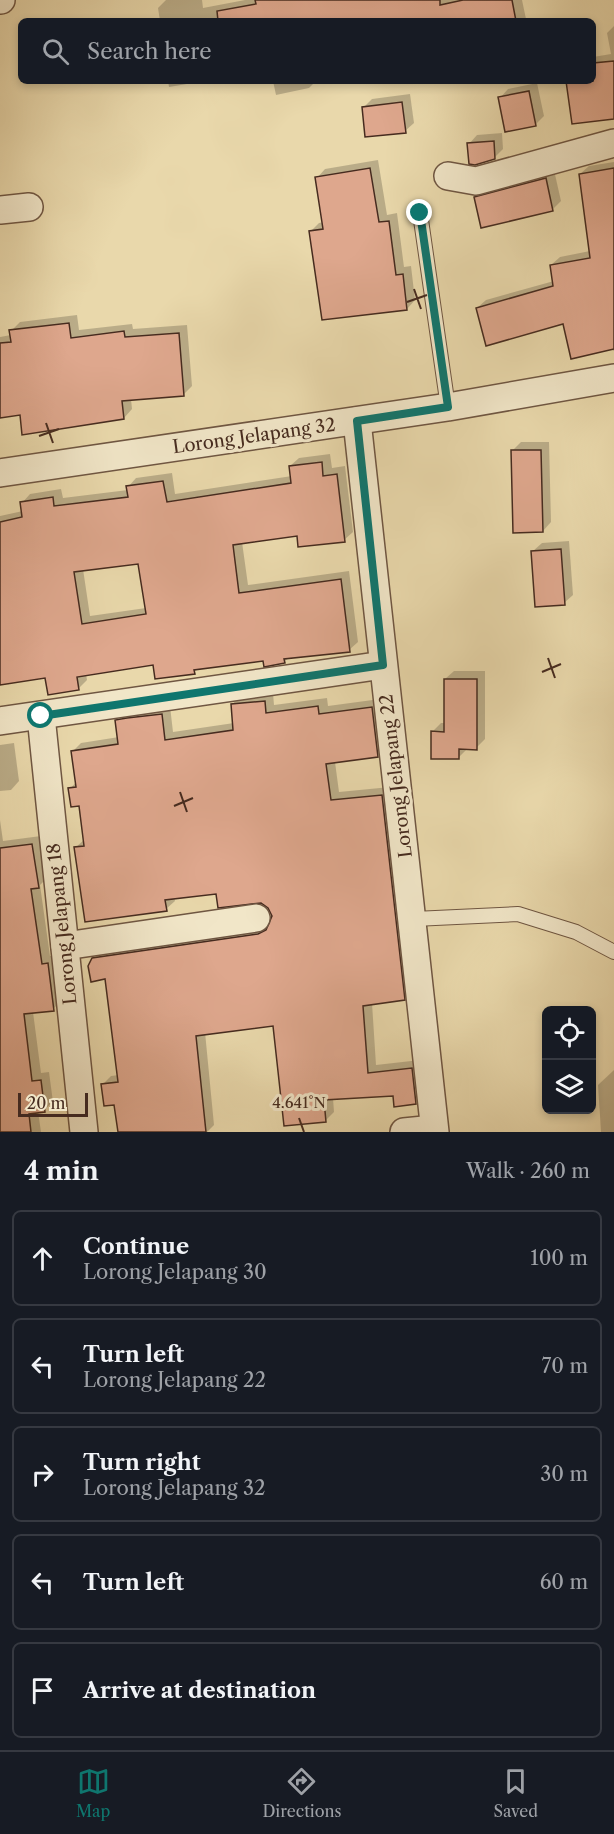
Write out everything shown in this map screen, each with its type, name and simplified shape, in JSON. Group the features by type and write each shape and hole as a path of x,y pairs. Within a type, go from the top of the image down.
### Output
{"street":[{"path":"448,176 476,181 614,143"},
{"path":"0,210 29,207"},
{"name":"Lorong Jelapang 32","path":"0,473 448,407 614,378"},
{"name":"Lorong Jelapang 22","path":"357,421 383,665 414,919 435,1130"},
{"path":"0,721 383,665"},
{"name":"Lorong Jelapang 18","path":"41,716 84,1132"},
{"path":"65,946 256,918"},
{"path":"404,1132 435,1130"}],"lane":[{"path":"420,213 448,407"},
{"path":"414,919 518,914 576,932 614,952"}],"building":[{"path":"255,0 440,0 440,5 463,0 512,0 515,18 218,18 217,11 256,4"},
{"path":"614,61 614,119 572,124 566,84 596,84 596,63"},
{"path":"529,91 536,126 505,132 498,97"},
{"path":"402,102 406,133 365,137 362,107"},
{"path":"494,141 495,159 475,165 469,164 467,143"},
{"path":"370,168 379,222 389,221 396,275 403,274 407,310 322,320 309,231 323,229 315,177"},
{"path":"614,168 614,349 571,359 563,324 486,346 476,308 553,286 550,265 590,258 579,174"},
{"path":"546,178 553,211 481,228 474,197"},
{"path":"69,323 71,338 124,331 125,337 179,333 184,396 122,401 124,419 22,435 20,415 0,418 0,343 11,342 9,330"},
{"path":"511,450 541,450 543,532 513,533"},
{"path":"322,462 323,476 337,474 345,542 298,547 297,536 233,545 239,593 341,579 350,652 284,659 285,663 264,667 263,661 194,670 195,674 155,679 153,665 77,677 79,690 48,695 45,678 0,685 0,522 22,517 20,502 53,497 54,506 128,497 126,486 163,481 167,502 291,483 289,466","holes":["138,564 146,614 82,624 74,572"]},
{"path":"561,549 565,605 535,607 531,551"},
{"path":"444,679 477,679 477,750 459,749 459,759 431,759 431,731 444,732"},
{"path":"265,701 266,713 318,706 319,714 372,707 378,757 326,764 331,800 382,795 405,1000 363,1006 368,1073 412,1068 416,1104 394,1107 393,1096 324,1100 326,1122 284,1126 273,1026 196,1036 206,1132 118,1132 114,1105 104,1106 101,1084 118,1082 105,979 91,982 88,966 92,958 258,934 266,930 272,916 268,908 261,903 218,908 216,894 165,900 167,911 85,922 74,847 84,846 79,806 71,807 68,788 76,787 71,751 118,744 115,720 127,718 162,714 165,740 233,730 231,704"},
{"path":"32,844 39,888 31,889 42,964 48,963 54,1011 24,1014 32,1081 41,1080 45,1112 29,1114 31,1132 0,1132 0,848"}],"route":[{"path":"41,716 383,665 357,421 448,407 420,213"}]}
